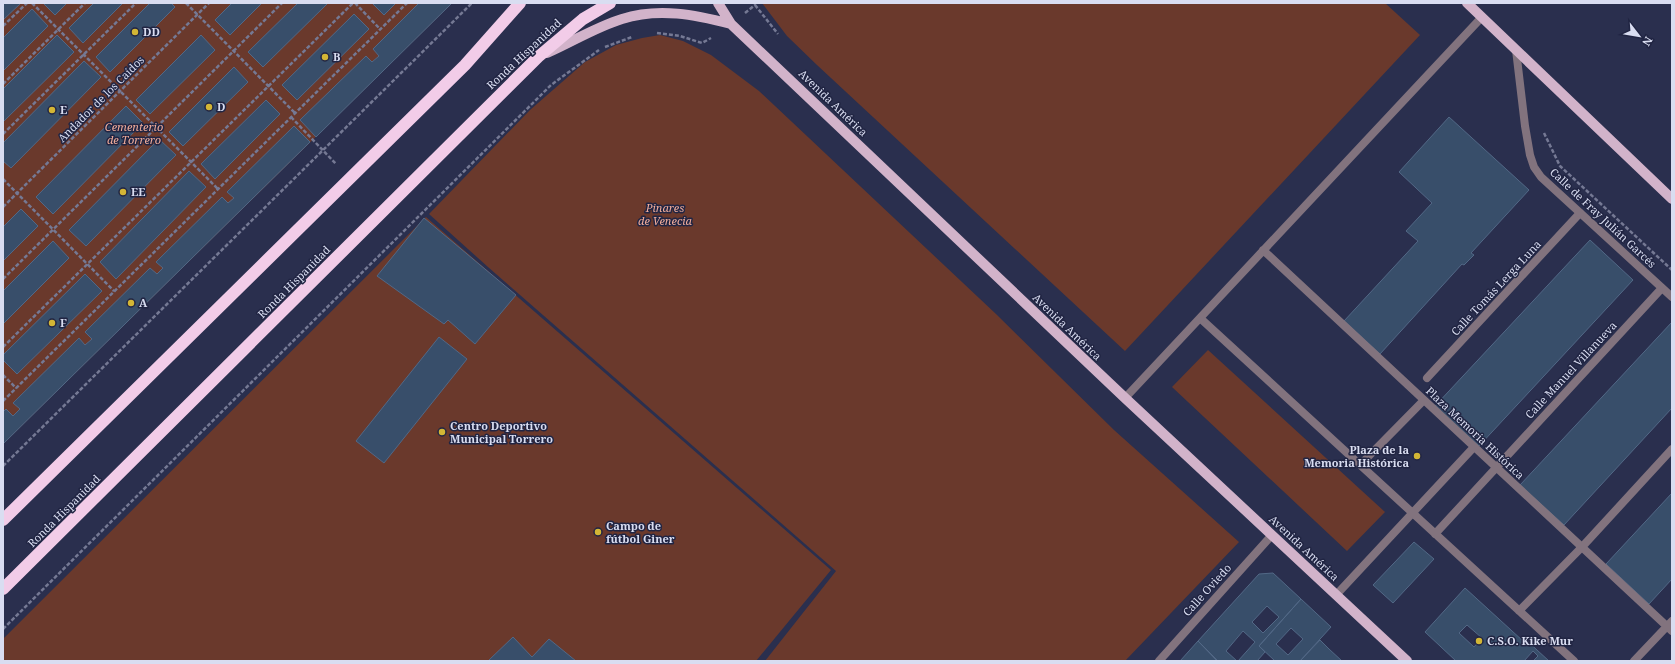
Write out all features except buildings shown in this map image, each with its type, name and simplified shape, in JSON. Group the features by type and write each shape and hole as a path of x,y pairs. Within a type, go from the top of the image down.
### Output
{"highway":[{"path":"3,520 465,65 520,3"},
{"name":"Ronda Hispanidad","path":"3,589 538,57 583,19 610,3"}],"main road":[{"name":"Avenida América","path":"718,3 731,24 1125,398 1408,661"},
{"path":"1467,3 1672,199"},
{"path":"538,57 604,26 636,15 676,13 731,24"}],"street":[{"path":"1125,398 1482,17"},
{"name":"Calle de Fray Julián Garcés","path":"1516,50 1525,126 1534,167 1540,177 1672,297"},
{"name":"Calle Tomás Lerga Luna","path":"1427,378 1580,213"},
{"name":"Plaza Memoria Histórica","path":"1263,250 1582,547 1670,626"},
{"name":"Calle Manuel Villanueva","path":"1435,534 1662,288"},
{"path":"1200,318 1574,661"},
{"path":"1360,465 1424,400"},
{"path":"1337,594 1474,447"},
{"path":"1519,611 1582,547 1672,449"},
{"name":"Calle Oviedo","path":"1159,661 1272,535"},
{"path":"1634,661 1670,626"}],"path":[{"path":"3,26 27,3"},
{"path":"32,3 218,189"},
{"path":"3,84 85,3"},
{"path":"3,134 136,3"},
{"path":"186,3 295,113"},
{"name":"Andador de los Caídos","path":"3,207 210,3"},
{"path":"3,279 282,3"},
{"path":"3,347 354,3 380,29"},
{"path":"3,401 407,3"},
{"path":"3,466 472,3"},
{"path":"651,33 680,36 702,43 731,24 755,4 778,34"},
{"path":"3,629 551,85 599,50 638,35"},
{"path":"291,117 350,178"},
{"name":"Calle de Fray Julián Garcés","path":"1525,126 1544,133 1560,166 1672,270"},
{"path":"3,179 114,291"},
{"path":"3,375 16,388"}],"green space":[{"name":"Cementerio de Torrero","path":"3,3 452,3 3,444"},
{"path":"762,3 1385,3 1420,35 1125,351 817,65 787,36"},
{"name":"Pinares de Venecia","path":"660,35 683,41 711,55 759,91 996,314 1114,430 1239,542 1125,661 765,661 836,571 429,214 530,110 585,62 616,45"},
{"name":"Centro Deportivo Municipal Torrero","path":"426,217 831,570 756,661 3,661 3,639"},
{"path":"1208,350 1385,512 1347,551 1172,387"}],"place":[{"name":"DD","path":"135,32"},
{"name":"B","path":"325,57"},
{"name":"D","path":"209,107"},
{"name":"E","path":"52,110"},
{"name":"EE","path":"123,192"},
{"name":"A","path":"131,303"},
{"name":"F","path":"52,323"},
{"name":"Centro Deportivo Municipal Torrero","path":"442,432"},
{"name":"Plaza de la Memoria Histórica","path":"1417,456"},
{"name":"Campo de fútbol Giner","path":"598,532"},
{"name":"C.S.O. Kike Mur","path":"1479,641"}]}
